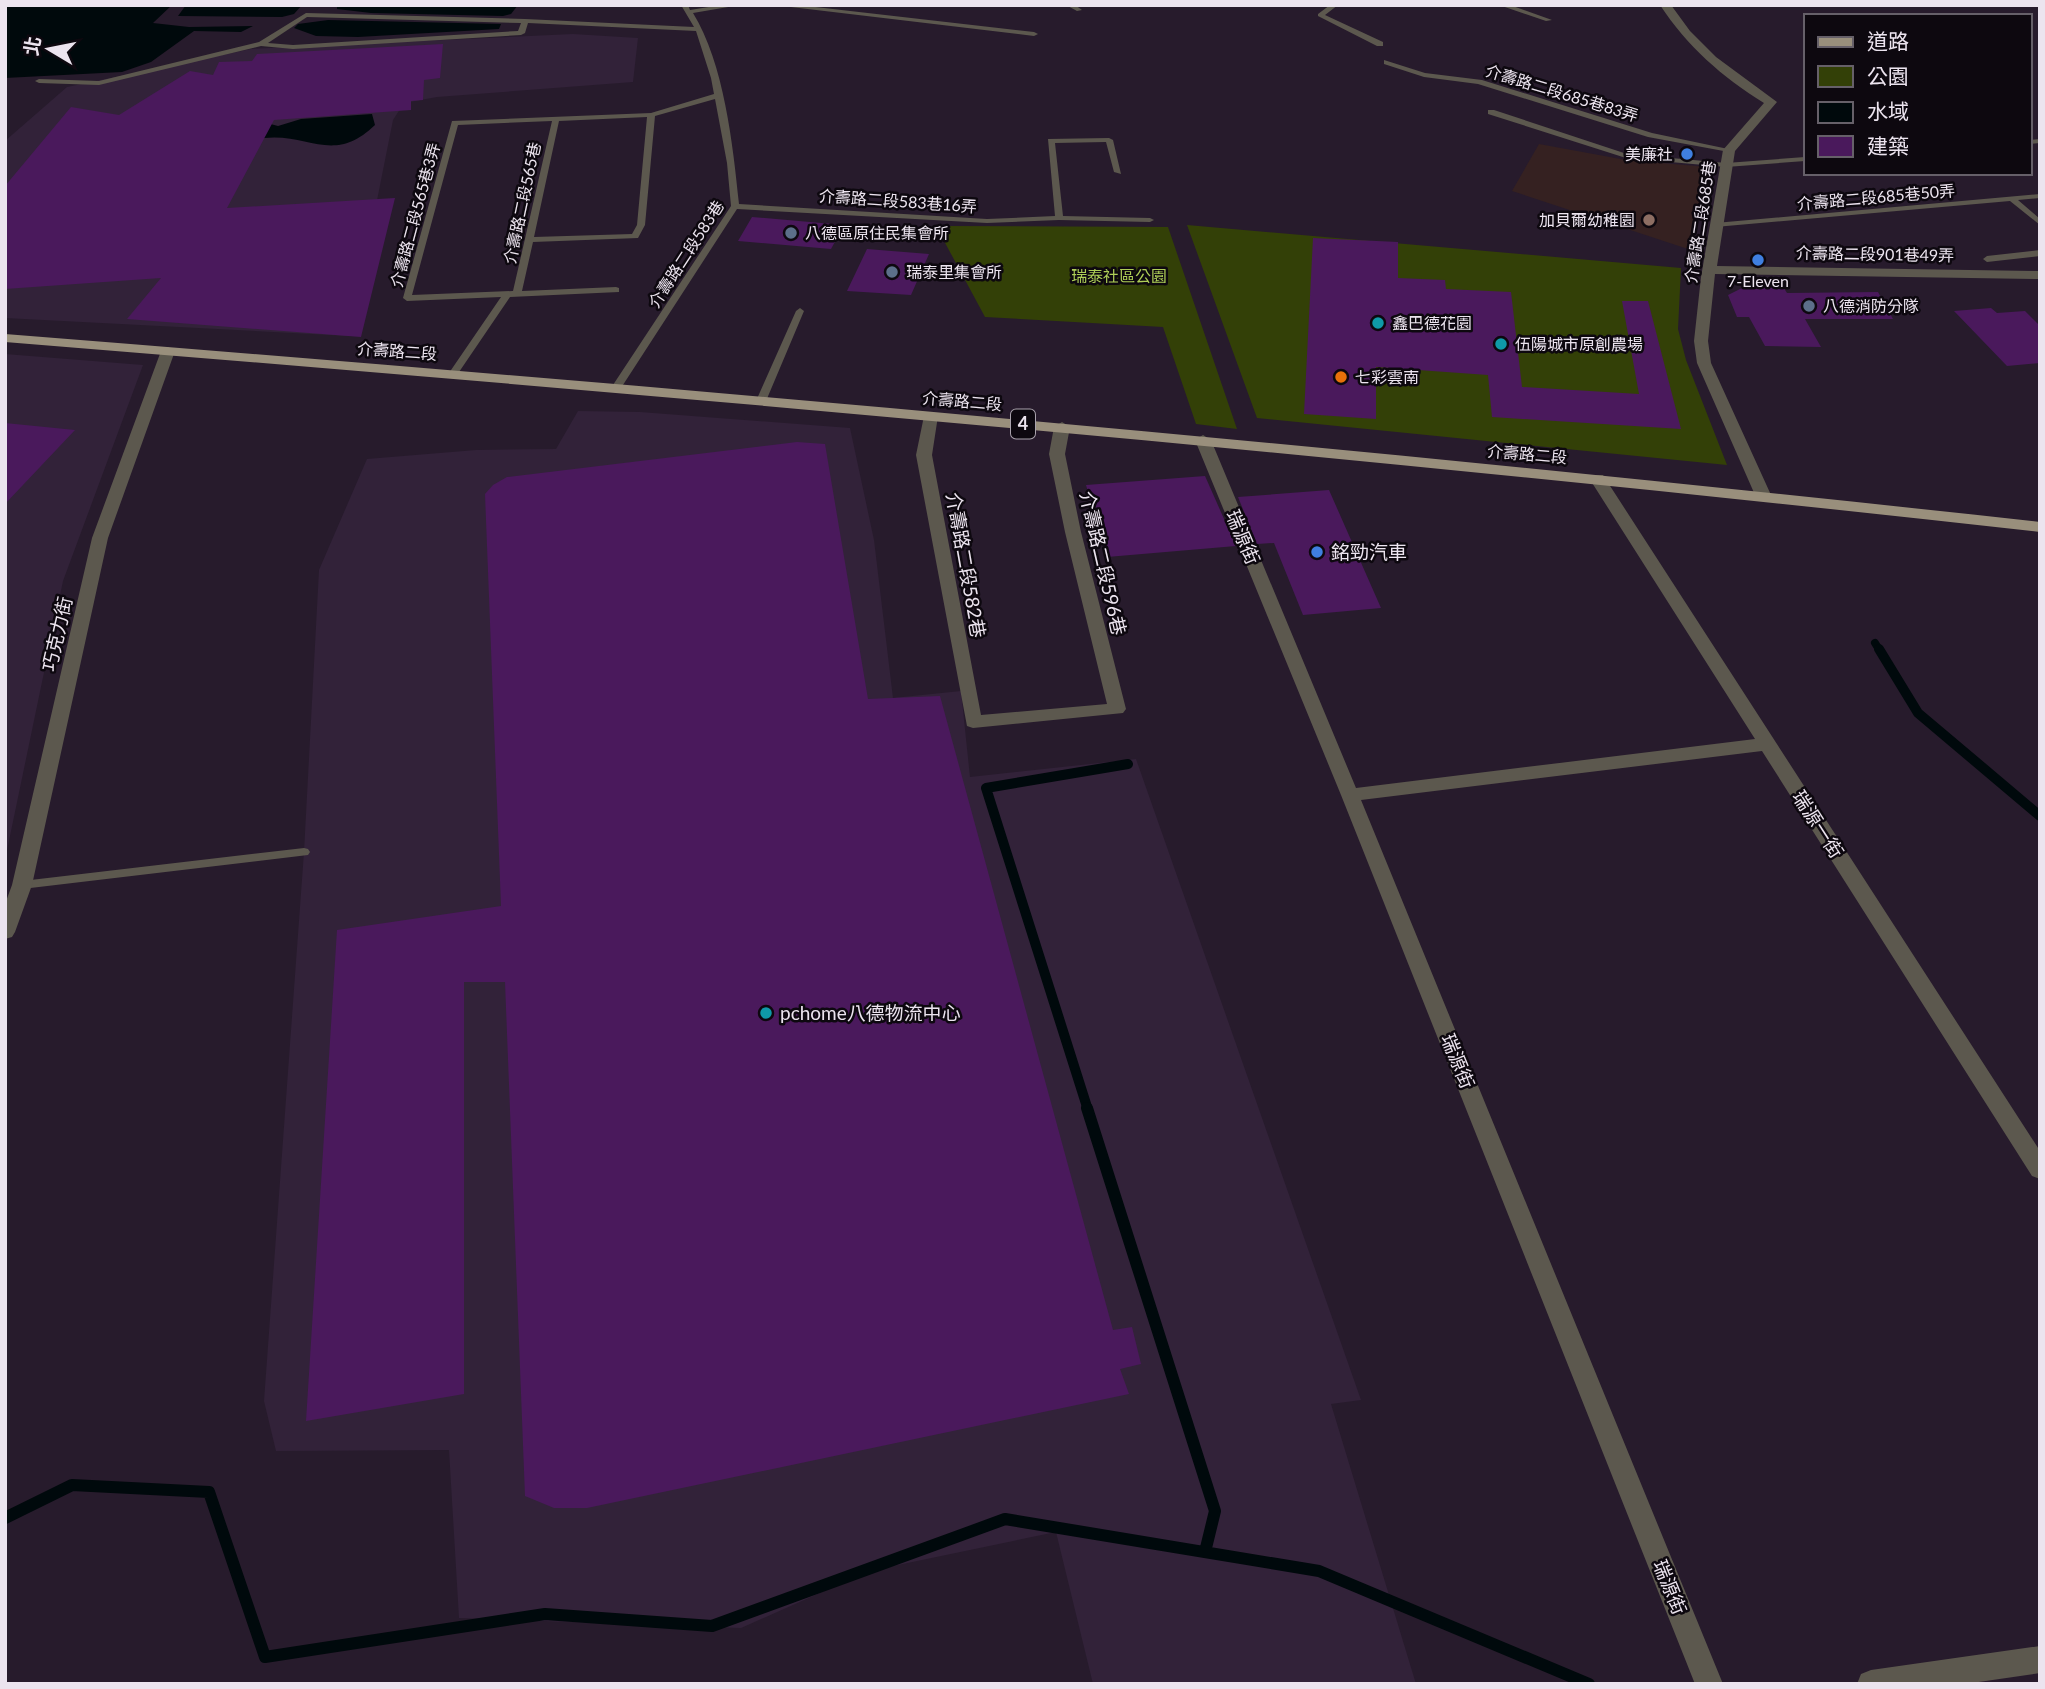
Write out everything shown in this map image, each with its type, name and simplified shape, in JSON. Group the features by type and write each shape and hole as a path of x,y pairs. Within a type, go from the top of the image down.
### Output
{"main road":[{"name":"介壽路二段","path":"5,338 454,373 1203,440 1763,495 2040,527"}],"street":[{"name":"介壽路二段685巷","path":"1665,5 1678,26 1706,54 1770,102 1729,150 1715,225 1701,341 1704,363 1763,495"},
{"name":"介壽路二段901巷49弄","path":"1709,270 2040,275"},
{"name":"巧克力街","path":"5,932 22,885 100,538 168,351"},
{"name":"介壽路二段582巷","path":"931,416 924,455 973,722 1117,709"},
{"name":"介壽路二段596巷","path":"1062,427 1057,454 1073,532 1117,709"},
{"name":"瑞源街","path":"1203,440 1350,795 1709,1684"},
{"name":"瑞源一街","path":"1597,478 2040,1170"},
{"path":"1350,795 1767,744"},
{"path":"1871,1684 2040,1659"}],"lane":[{"path":"686,9 737,5"},
{"path":"778,5 1034,34"},
{"path":"1069,5 1079,10"},
{"path":"1335,5 1320,15 1380,44"},
{"path":"1502,5 1548,20"},
{"name":"介壽路二段583巷","path":"616,388 735,206 731,163 719,95 699,29 686,9"},
{"path":"261,44 306,15 699,29"},
{"path":"39,81 99,83 261,44 293,47 521,33 525,21"},
{"name":"介壽路二段685巷83弄","path":"1387,62 1424,75 1479,82 1651,135 1729,150"},
{"path":"455,123 651,115 719,95"},
{"path":"1492,112 1626,156 1726,165 1804,159"},
{"path":"531,240 635,236 641,225 651,115"},
{"name":"介壽路二段565巷","path":"454,373 513,293 531,240 556,119"},
{"name":"介壽路二段565巷3弄","path":"455,123 407,298 513,293"},
{"path":"1059,218 1051,141 1109,140 1118,172"},
{"name":"介壽路二段685巷50弄","path":"1715,225 2040,196"},
{"path":"2012,199 2040,223"},
{"name":"介壽路二段583巷16弄","path":"735,206 987,221 1059,218 1150,220"},
{"path":"1987,259 2040,253"},
{"path":"513,293 616,290"},
{"path":"761,401 800,311"},
{"path":"22,885 304,852"}],"shaded area":[{"path":"573,34 638,38 633,82 437,97 404,103 393,120 350,336 5,318 5,141 67,87 251,49"},
{"name":"加貝爾幼稚園","path":"1539,144 1626,160 1708,167 1691,250 1512,191"},
{"path":"5,354 143,365 63,581 5,860"},
{"name":"pchome八德物流中心","path":"578,411 640,412 850,428 874,540 893,698 961,691 970,777 1136,759 1361,1400 1331,1404 1416,1684 1093,1684 1056,1532 869,1571 741,1628 459,1618 449,1450 276,1451 264,1401 304,852 319,570 367,459 476,450 556,449"}],"green space":[{"path":"1187,225 1681,268 1678,329 1686,360 1727,465 1257,418"},
{"name":"瑞泰社區公園","path":"936,226 1168,227 1237,429 1196,424 1163,327 985,317"}],"water":[{"path":"5,5 172,5 153,23 189,27 253,26 241,32 194,31 151,62 122,72 5,78"},
{"path":"186,5 302,5 294,14 282,17 178,16"},
{"path":"337,5 518,5 511,14 503,16 371,13 337,9"},
{"path":"328,20 501,24 499,29 358,37 316,36 294,28 298,24"},
{"path":"372,114 375,125 360,137 346,143 321,145 295,139 264,138 263,122 278,126 301,119"}],"building":[{"path":"443,44 440,78 424,80 423,100 411,101 411,110 274,120 227,208 395,198 361,337 127,319 161,278 5,289 5,186 71,107 119,115 190,71 213,75 219,62 252,61 257,54"},
{"name":"八德區原住民集會所","path":"752,217 844,225 831,249 738,241"},
{"path":"1313,238 1398,242 1398,278 1445,280 1446,289 1511,292 1522,387 1639,394 1622,301 1648,301 1681,429 1492,417 1488,375 1376,367 1376,419 1304,414"},
{"name":"瑞泰里集會所","path":"867,249 929,254 911,295 847,291"},
{"name":"八德消防分隊","path":"1782,285 1787,293 1878,292 1893,319 1805,319 1821,347 1765,346 1749,317 1737,317 1728,295 1746,286"},
{"path":"1991,308 1997,313 2025,311 2040,326 2040,363 2007,366 1954,311"},
{"path":"5,423 75,430 5,504"},
{"name":"pchome八德物流中心","path":"797,442 825,444 868,699 940,696 1113,1330 1132,1327 1141,1364 1120,1369 1129,1394 587,1508 554,1508 525,1496 505,982 464,982 464,1394 306,1421 337,930 501,906 485,494 493,485 507,477"},
{"path":"1205,476 1236,546 1107,557 1086,485"},
{"name":"銘勁汽車","path":"1329,490 1381,608 1303,615 1274,543 1257,544 1238,497"}],"waterway":[{"path":"1875,643 1880,651"},
{"path":"1879,649 1918,713 2040,816"},
{"path":"1088,1110 986,788 1128,764"},
{"path":"1087,1108 1215,1511 1205,1552"},
{"path":"5,1518 72,1485 209,1492 265,1657 545,1614 712,1626 1005,1519 1319,1571 1589,1684"}],"place":[{"name":"美廉社","path":"1687,154"},
{"name":"加貝爾幼稚園","path":"1649,220"},
{"name":"八德區原住民集會所","path":"791,233"},
{"name":"7-Eleven","path":"1758,260"},
{"name":"瑞泰里集會所","path":"892,272"},
{"name":"八德消防分隊","path":"1809,306"},
{"name":"鑫巴德花園","path":"1378,323"},
{"name":"伍陽城市原創農場","path":"1501,344"},
{"name":"七彩雲南","path":"1341,377"},
{"name":"銘勁汽車","path":"1317,552"},
{"name":"pchome八德物流中心","path":"766,1013"}]}
